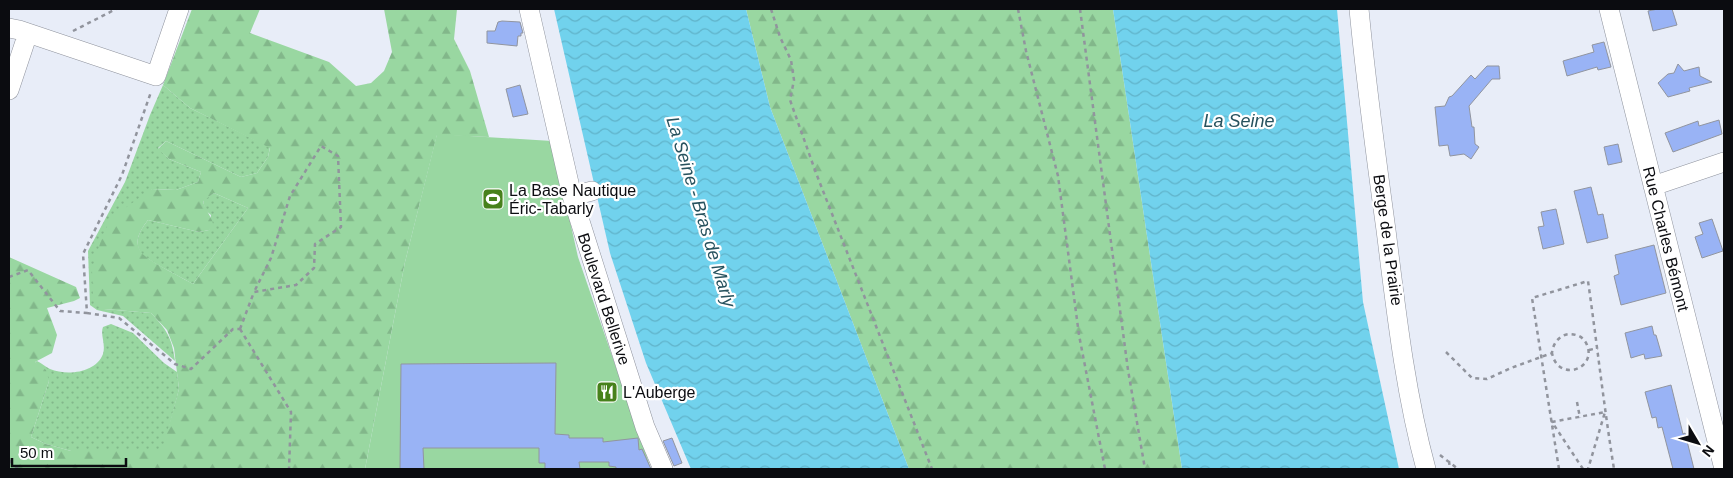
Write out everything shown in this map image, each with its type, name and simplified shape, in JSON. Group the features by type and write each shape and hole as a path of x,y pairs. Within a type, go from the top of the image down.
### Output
{"street":[{"path":"9,28 156,76 179,9"},
{"name":"Boulevard Bellerive","path":"529,9 572,196 642,420 664,469"},
{"name":"Berge de la Prairie","path":"1359,9 1362,50 1391,268 1415,428 1426,469"},
{"name":"Rue Charles Bémont","path":"1609,9 1724,469"},
{"path":"9,90 28,33"},
{"path":"1653,186 1724,162"},
{"path":"572,196 592,191"}],"path":[{"path":"54,42 116,9"},
{"path":"771,9 780,37 791,60 794,80 790,100 816,173 932,469"},
{"path":"1018,9 1026,51 1058,176 1079,335 1105,469"},
{"path":"1080,9 1126,360 1145,469"},
{"path":"87,313 83,254 122,175 156,76"},
{"path":"240,329 254,292 271,258 290,196 321,146 338,156 341,227 315,244 314,268 296,285 254,292"},
{"path":"9,277 28,270 60,311 120,318 175,364 191,369 233,329 240,329"},
{"path":"1559,469 1532,298 1588,281 1614,469"},
{"path":"240,329 291,412 289,469"},
{"path":"1575,334 1583,339 1588,350 1588,358 1580,368 1572,370 1564,369 1558,365 1552,354 1556,342 1561,336 1575,334"},
{"path":"1588,350 1598,348"},
{"path":"1446,352 1472,378 1487,379 1542,356 1552,354"},
{"path":"1577,402 1580,418"},
{"path":"1552,422 1605,412"},
{"path":"1588,469 1605,412"},
{"path":"1552,422 1583,469"},
{"path":"9,460 18,469"},
{"path":"1449,462 1450,469"}],"green space":[{"path":"192,9 260,9 250,33 329,62 356,86 371,83 384,71 392,52 384,9 457,9 454,39 470,71 489,137 437,135 405,262 365,469 9,469 9,257 76,287 80,298 47,308 57,335 52,353 35,362 46,370 49,381 31,437 46,444 71,451 162,451 179,389 174,348 167,330 151,313 104,309 93,299 92,270 102,237 111,218 152,189 176,190 198,182 201,172 169,159 158,149 166,141 241,177 257,173 268,157 270,148 190,108 163,85","holes":["214,193 248,208 193,284 150,260 139,248 139,235 148,220 199,232 209,230 213,224 203,201"]},
{"path":"746,9 1113,9 1182,469 909,469 770,107"},
{"path":"163,85 190,108 270,147 268,157 257,173 241,177 166,141 158,148 169,159 201,172 198,182 176,190 152,189 104,309 151,313 168,335 175,361 123,316 97,310 90,305 88,251 125,182"},
{"path":"437,134 552,141 578,257 651,469 365,469 405,262"},
{"path":"214,193 248,208 193,284 141,253 138,240 148,220 199,232 209,230 211,215 205,210 203,200"},
{"path":"111,324 133,333 164,363 177,372 179,389 163,451 71,451 46,444 31,437 49,381 35,362 37,361 50,369 64,372 88,369 103,354 103,327"}],"water":[{"name":"La Seine - Bras de Marly","path":"554,9 746,9 770,107 909,469 691,469 646,363 610,253"},
{"name":"La Seine","path":"1113,9 1337,9 1363,302 1399,469 1182,469"}],"building":[{"path":"1672,9 1677,25 1653,31 1648,11"},
{"path":"498,22 520,22 523,33 521,33 521,36 518,36 517,46 487,43 487,31 495,31"},
{"path":"1604,42 1611,67 1598,70 1597,67 1567,76 1563,61 1594,52 1592,45"},
{"path":"1678,64 1684,71 1699,67 1700,76 1712,82 1689,88 1690,91 1668,97 1658,83 1668,74 1674,73"},
{"path":"1487,66 1499,66 1500,79 1492,79 1469,106 1472,127 1474,127 1475,144 1479,147 1471,159 1464,154 1450,156 1448,145 1439,146 1435,107 1445,106 1449,97 1471,75 1475,79"},
{"path":"520,85 528,114 513,117 506,89"},
{"path":"1719,120 1722,134 1673,152 1665,133 1698,121 1699,126"},
{"path":"1618,144 1622,162 1608,165 1604,147"},
{"path":"1591,187 1598,215 1603,214 1608,238 1587,243 1574,191"},
{"path":"1556,209 1564,244 1543,249 1538,227 1544,226 1541,212"},
{"path":"1712,219 1723,251 1702,258 1695,237 1703,234 1699,223"},
{"path":"1654,245 1666,293 1621,305 1614,276 1619,274 1615,255"},
{"path":"1652,326 1662,356 1645,359 1644,354 1631,358 1625,333"},
{"path":"556,363 555,434 569,435 569,438 603,438 603,442 638,438 639,450 642,449 651,469 616,469 616,467 609,466 609,462 579,462 580,469 545,469 545,463 539,463 539,448 423,448 424,469 400,469 401,364"},
{"path":"1671,385 1694,469 1673,469 1662,427 1658,428 1656,417 1652,418 1645,392"},
{"path":"672,438 682,463 674,466 663,441"}],"place":[{"name":"La Base Nautique Éric-Tabarly","path":"493,199"},
{"name":"L'Auberge","path":"607,392"}]}
